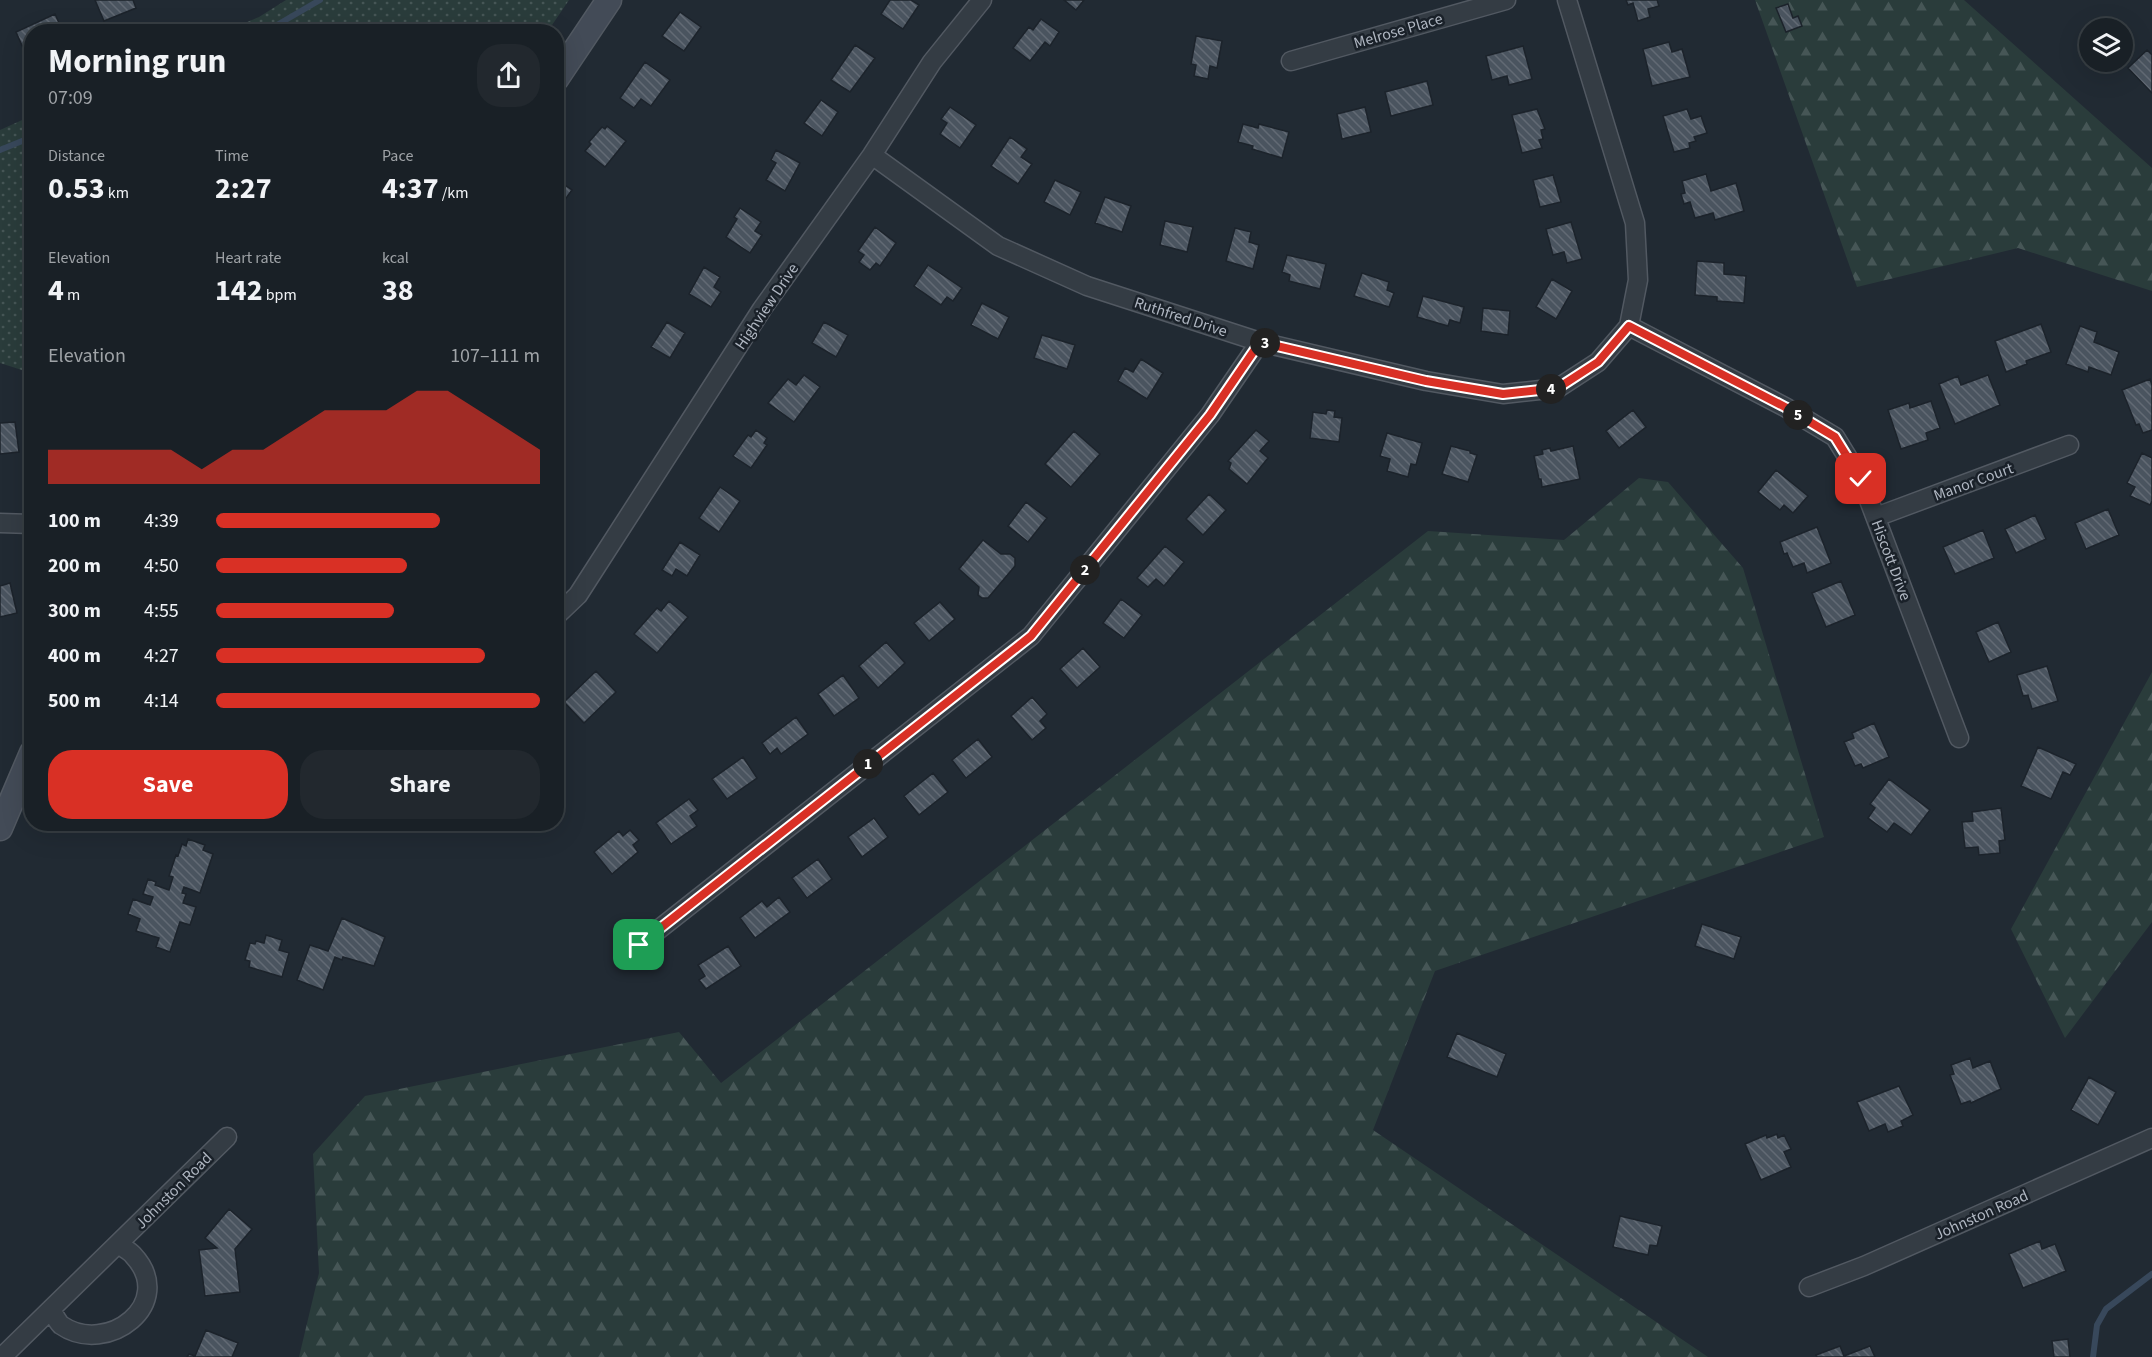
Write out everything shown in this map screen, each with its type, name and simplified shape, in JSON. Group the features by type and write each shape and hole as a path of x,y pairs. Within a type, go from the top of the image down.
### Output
{"main road":[{"path":"564,67 609,0"},
{"path":"0,828 24,772"}],"street":[{"name":"Highview Drive","path":"564,608 578,595 762,309 872,155 932,62 982,0"},
{"name":"Melrose Place","path":"1291,61 1506,0"},
{"name":"Ruthfred Drive","path":"872,155 998,246 1088,286 1260,342 1426,381 1503,394 1558,388 1598,362 1629,326 1638,280 1635,223 1567,0"},
{"name":"Hiscott Drive","path":"1629,326 1785,407 1835,437 1861,479 1959,738"},
{"path":"639,945 1031,636 1210,415 1260,342"},
{"name":"Manor Court","path":"1876,517 2069,445"},
{"path":"0,523 24,524"},
{"name":"Johnston Road","path":"2,1357 227,1137"},
{"name":"Johnston Road","path":"1809,1287 1864,1266 2152,1138"},
{"name":"Johnston Road","path":"51,1310 60,1324 75,1335 92,1340 109,1338 125,1331 138,1319 146,1303 147,1286 143,1269 133,1254 118,1244"}],"green space":[{"path":"286,0 569,0 553,24 242,24 259,17"},
{"path":"1755,0 1964,0 2152,168 2152,291 2018,248 1857,287"},
{"path":"24,119 24,371 0,363 0,130"},
{"path":"1639,478 1668,482 1743,568 1824,837 1435,971 1373,1130 1708,1357 299,1357 319,1273 313,1154 365,1096 679,1032 721,1083 1428,531 1564,540"},
{"path":"2152,672 2152,922 2065,1038 2011,929"}],"building":[{"path":"95,0 133,0 136,8 104,21"},
{"path":"890,0 911,0 919,5 903,29 881,14"},
{"path":"1064,0 1084,0 1076,10"},
{"path":"1626,0 1657,0 1659,6 1648,9 1650,17 1638,21 1633,3 1628,5"},
{"path":"1788,4 1793,18 1798,16 1802,26 1786,32 1776,8"},
{"path":"680,12 701,27 684,51 662,36"},
{"path":"55,14 59,24 33,24"},
{"path":"1041,19 1059,32 1050,46 1045,42 1030,61 1013,48 1029,27 1033,30"},
{"path":"24,28 24,50 16,32"},
{"path":"1196,36 1222,41 1217,68 1210,66 1208,79 1194,76 1196,65 1191,64"},
{"path":"1669,42 1672,52 1682,49 1690,77 1652,86 1643,49"},
{"path":"855,45 875,58 850,92 831,80"},
{"path":"1523,46 1532,79 1509,85 1507,76 1492,80 1486,56"},
{"path":"2147,50 2152,55 2152,93 2132,72 2133,63"},
{"path":"645,62 670,80 651,106 641,99 634,108 620,98"},
{"path":"1427,81 1433,105 1391,116 1385,92"},
{"path":"821,100 838,112 822,136 804,123"},
{"path":"950,107 976,125 960,148 940,134 947,123 941,119"},
{"path":"1365,107 1371,132 1342,139 1337,114"},
{"path":"1537,109 1545,129 1541,130 1543,139 1539,140 1542,148 1522,153 1512,115"},
{"path":"1687,109 1691,119 1701,116 1707,133 1694,137 1696,141 1689,143 1690,148 1674,152 1663,116"},
{"path":"1243,124 1258,128 1259,124 1289,132 1282,158 1238,142"},
{"path":"607,126 626,141 605,167 585,151 591,144 589,142 602,127 605,129"},
{"path":"1010,137 1027,149 1021,157 1032,164 1018,184 991,166"},
{"path":"776,150 800,163 785,191 766,180 776,163 771,160"},
{"path":"1706,174 1711,191 1736,183 1744,211 1715,220 1713,213 1695,218 1690,202 1684,204 1681,194 1685,193 1682,181"},
{"path":"1553,175 1561,202 1540,207 1533,180"},
{"path":"1055,180 1081,192 1070,215 1044,202"},
{"path":"564,184 572,190 564,201"},
{"path":"1105,197 1131,206 1122,232 1095,223"},
{"path":"740,208 761,222 755,231 762,235 750,253 726,237 737,219 734,217"},
{"path":"1165,221 1193,227 1187,252 1160,245"},
{"path":"1571,222 1582,259 1567,263 1564,252 1553,255 1546,229"},
{"path":"875,227 896,243 880,266 876,263 870,270 859,262 864,255 858,251"},
{"path":"1235,228 1251,232 1249,242 1259,245 1253,269 1226,261"},
{"path":"1287,255 1326,264 1320,289 1289,281 1290,275 1282,272"},
{"path":"1697,261 1724,263 1724,274 1746,276 1744,303 1717,301 1717,297 1695,295"},
{"path":"928,265 962,288 953,301 947,297 941,305 914,286"},
{"path":"704,267 720,277 714,287 721,292 711,307 689,294"},
{"path":"1362,273 1389,282 1387,290 1394,293 1389,307 1354,296"},
{"path":"1552,279 1572,291 1556,319 1536,307"},
{"path":"1423,296 1464,307 1460,323 1450,320 1448,326 1417,317"},
{"path":"982,303 1009,317 998,339 971,325"},
{"path":"1483,308 1510,311 1508,335 1481,331"},
{"path":"667,322 685,333 670,358 651,347"},
{"path":"824,322 848,335 836,357 812,343"},
{"path":"2041,324 2051,352 2026,361 2027,364 2006,372 1995,341"},
{"path":"2080,326 2097,332 2094,342 2119,352 2111,375 2089,367 2088,372 2066,364"},
{"path":"1042,335 1075,345 1067,369 1034,358"},
{"path":"1141,359 1163,373 1147,399 1118,381 1125,368 1133,372"},
{"path":"804,375 820,387 794,422 768,403 788,379 796,385"},
{"path":"1988,375 2000,405 1955,424 1939,384 1958,376 1961,385"},
{"path":"2150,379 2152,430 2143,433 2139,424 2136,425 2122,390"},
{"path":"1931,401 1940,428 1926,433 1928,440 1901,449 1888,410 1909,403 1910,408"},
{"path":"1327,410 1335,411 1334,417 1342,418 1339,442 1310,438 1313,412 1326,414"},
{"path":"1633,410 1646,427 1619,448 1606,431"},
{"path":"15,422 19,452 0,454 0,423"},
{"path":"756,430 767,438 764,443 767,445 751,468 733,456 748,435 751,437"},
{"path":"1256,430 1269,441 1260,451 1268,458 1247,484 1229,469 1231,463 1228,461"},
{"path":"1074,431 1100,454 1071,487 1045,464"},
{"path":"1387,433 1422,443 1416,465 1411,464 1408,477 1387,471 1390,459 1380,456"},
{"path":"1451,446 1477,455 1468,482 1442,474"},
{"path":"1573,446 1580,479 1542,487 1534,456 1543,454 1542,450 1550,448 1551,451"},
{"path":"2142,453 2152,458 2152,501 2150,505 2130,496 2135,487 2127,483"},
{"path":"1776,470 1808,496 1793,513 1784,505 1780,510 1758,492"},
{"path":"720,487 740,501 719,532 699,518"},
{"path":"1209,494 1226,510 1203,535 1186,519"},
{"path":"1026,502 1047,518 1028,542 1008,526"},
{"path":"2108,509 2119,535 2086,549 2075,523"},
{"path":"2035,515 2046,539 2016,553 2005,529"},
{"path":"1817,527 1831,563 1807,573 1804,563 1793,567 1787,553 1784,554 1780,542"},
{"path":"1983,530 1994,558 1955,574 1943,547"},
{"path":"983,540 1001,554 1010,554 1015,558 1015,566 988,598 978,595 979,587 959,569"},
{"path":"680,542 700,555 687,576 676,569 672,576 662,570"},
{"path":"1165,546 1184,562 1164,586 1156,579 1148,587 1137,578"},
{"path":"1841,581 1855,615 1826,627 1812,593"},
{"path":"10,583 17,613 0,617 0,586"},
{"path":"1121,599 1142,615 1124,638 1103,623"},
{"path":"669,601 688,617 657,653 634,634 657,608 661,611"},
{"path":"940,602 955,619 929,641 914,623"},
{"path":"1998,622 2011,652 1989,662 1976,632"},
{"path":"886,642 905,663 878,688 859,666"},
{"path":"1083,648 1100,667 1077,688 1060,669"},
{"path":"2047,666 2058,701 2032,709 2028,695 2023,696 2017,675"},
{"path":"596,671 616,692 584,723 564,702"},
{"path":"843,675 859,698 834,716 818,694"},
{"path":"1032,697 1047,714 1040,721 1046,728 1032,740 1011,716"},
{"path":"796,717 808,734 781,754 777,748 770,754 762,743"},
{"path":"1874,723 1889,757 1863,768 1861,764 1855,766 1844,742 1854,738 1852,733"},
{"path":"978,739 992,757 966,778 952,760"},
{"path":"2038,747 2076,764 2070,775 2063,772 2051,799 2021,786"},
{"path":"743,757 757,778 727,799 712,779"},
{"path":"933,773 948,792 919,815 904,796"},
{"path":"1889,779 1930,810 1911,835 1894,823 1887,832 1868,818 1875,808 1870,804"},
{"path":"689,799 698,810 690,816 697,826 671,844 656,823"},
{"path":"2001,808 2005,840 1999,841 2000,853 1979,855 1978,847 1965,848 1962,822 1973,821 1972,812"},
{"path":"874,818 888,837 862,857 848,837"},
{"path":"630,830 639,840 633,845 638,852 612,874 594,852 619,831 623,836"},
{"path":"188,839 205,845 203,850 213,854 200,893 184,887 182,893 186,894 183,903 196,907 190,925 180,922 170,952 156,947 159,938 136,931 140,919 128,914 133,899 150,905 153,897 143,894 148,879 156,882 155,885 169,890 173,877 169,876 176,855 178,856 182,844 186,846"},
{"path":"818,859 832,879 807,898 792,878"},
{"path":"779,897 790,912 755,938 740,918 762,901 767,907"},
{"path":"342,918 385,937 374,966 335,957 323,990 297,980 310,945 328,951"},
{"path":"1702,924 1741,937 1734,959 1695,946"},
{"path":"266,935 282,940 279,950 289,953 282,977 249,967 250,961 245,960 250,943 255,944 256,941 264,943"},
{"path":"728,946 741,966 706,989 699,980 705,976 698,965"},
{"path":"1457,1033 1506,1054 1497,1077 1447,1057"},
{"path":"1970,1058 1973,1068 1990,1061 2001,1089 1971,1103 1970,1101 1961,1104 1950,1075 1954,1074 1951,1065"},
{"path":"2089,1077 2116,1092 2098,1125 2071,1110"},
{"path":"1899,1086 1913,1115 1901,1121 1903,1126 1888,1132 1885,1124 1869,1131 1857,1102"},
{"path":"1777,1134 1778,1138 1784,1135 1791,1149 1784,1152 1791,1167 1761,1180 1745,1144 1766,1135 1767,1138"},
{"path":"229,1209 252,1229 235,1249 240,1292 205,1296 199,1250 217,1248 205,1238"},
{"path":"1620,1216 1662,1226 1657,1246 1650,1245 1648,1255 1613,1247"},
{"path":"2040,1241 2042,1249 2055,1244 2066,1271 2023,1288 2009,1254"},
{"path":"206,1330 238,1343 232,1357 187,1357 189,1354 195,1356"},
{"path":"2068,1339 2070,1357 2054,1357 2052,1341"},
{"path":"1840,1346 1844,1356 1870,1346 1875,1357 1817,1357 1816,1355"}],"waterway":[{"path":"279,24 320,0"},
{"path":"0,150 24,140"},
{"path":"2093,1357 2097,1325 2106,1309 2152,1274"}],"route":[{"path":"639,945 669,919 1031,636 1210,415 1260,342 1426,381 1503,394 1558,388 1598,362 1629,326 1785,407 1835,437 1861,479"}]}
